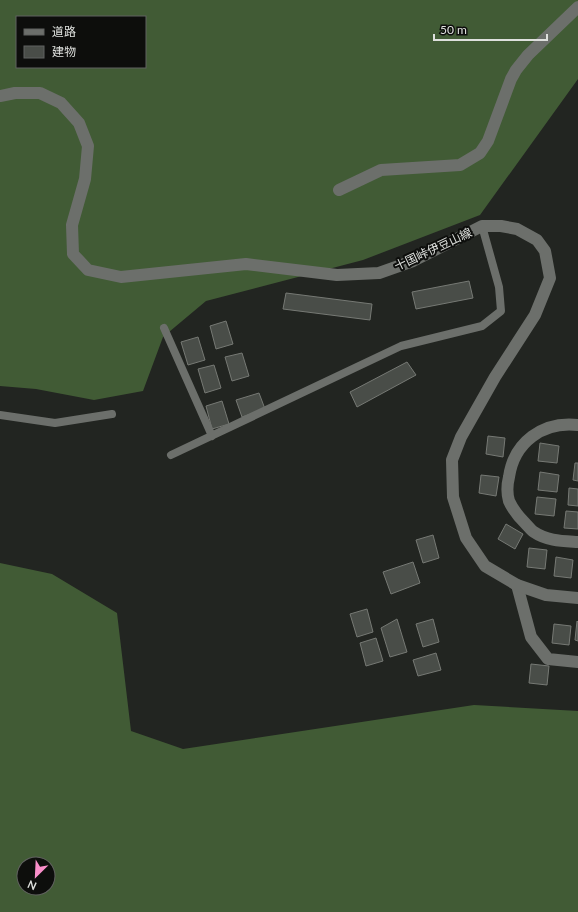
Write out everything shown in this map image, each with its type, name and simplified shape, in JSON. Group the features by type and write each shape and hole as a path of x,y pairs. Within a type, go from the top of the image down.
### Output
{"main road":[{"path":"339,190 381,170 460,165 480,153 488,141 511,79 516,70 528,55 578,7"},
{"name":"十国峠伊豆山線","path":"0,96 15,93 40,93 61,103 79,123 88,146 85,179 72,225 73,254 88,270 121,277 246,264 337,275 379,273 413,261 482,226 501,226 517,229 537,240 546,251 550,278 535,315 495,377 461,437 452,460 453,497 466,538 486,566 517,585 546,595 578,598"},
{"path":"578,425 566,424 552,426 526,441 516,454 510,469 507,485 509,501 518,516 534,532 551,540 578,542"},
{"path":"517,585 531,637 548,659 578,662"}],"lane":[{"path":"171,455 401,346 482,326 501,311 499,287 482,226"},
{"path":"164,328 212,436"},
{"path":"0,415 55,423 112,414"}],"green space":[{"path":"0,0 578,0 578,79 480,215 363,260 206,301 163,337 143,391 94,400 36,389 0,386"},
{"path":"0,563 52,574 117,613 131,731 183,749 474,705 578,711 578,912 0,912"}],"building":[{"path":"469,281 473,298 416,309 412,292"},
{"path":"286,293 372,304 370,320 283,309"},
{"path":"226,321 233,344 216,349 210,326"},
{"path":"198,337 205,360 188,365 181,342"},
{"path":"242,353 249,376 232,381 225,357"},
{"path":"407,362 416,375 357,407 350,392"},
{"path":"214,365 221,388 205,393 198,369"},
{"path":"259,393 265,409 242,417 236,400"},
{"path":"222,401 229,424 212,429 206,406"},
{"path":"488,436 505,438 503,457 486,454"},
{"path":"540,443 559,446 557,463 538,461"},
{"path":"575,463 578,463 578,481 573,480"},
{"path":"540,472 559,475 557,492 538,490"},
{"path":"481,475 499,477 496,496 479,493"},
{"path":"569,488 578,489 578,506 568,505"},
{"path":"537,497 556,499 554,516 535,514"},
{"path":"566,511 578,512 578,529 564,528"},
{"path":"506,524 523,534 515,549 498,539"},
{"path":"433,535 439,558 423,563 416,540"},
{"path":"529,548 547,550 545,569 527,567"},
{"path":"556,557 573,560 571,578 554,576"},
{"path":"413,562 420,583 391,594 383,572"},
{"path":"367,609 373,632 357,637 350,614"},
{"path":"397,619 407,652 390,657 381,628"},
{"path":"433,619 439,642 423,647 416,624"},
{"path":"577,621 578,622 578,641 575,640"},
{"path":"554,624 571,626 569,645 552,643"},
{"path":"376,638 383,661 366,666 360,643"},
{"path":"436,653 441,670 418,676 413,660"},
{"path":"531,664 549,666 547,685 529,683"}]}
